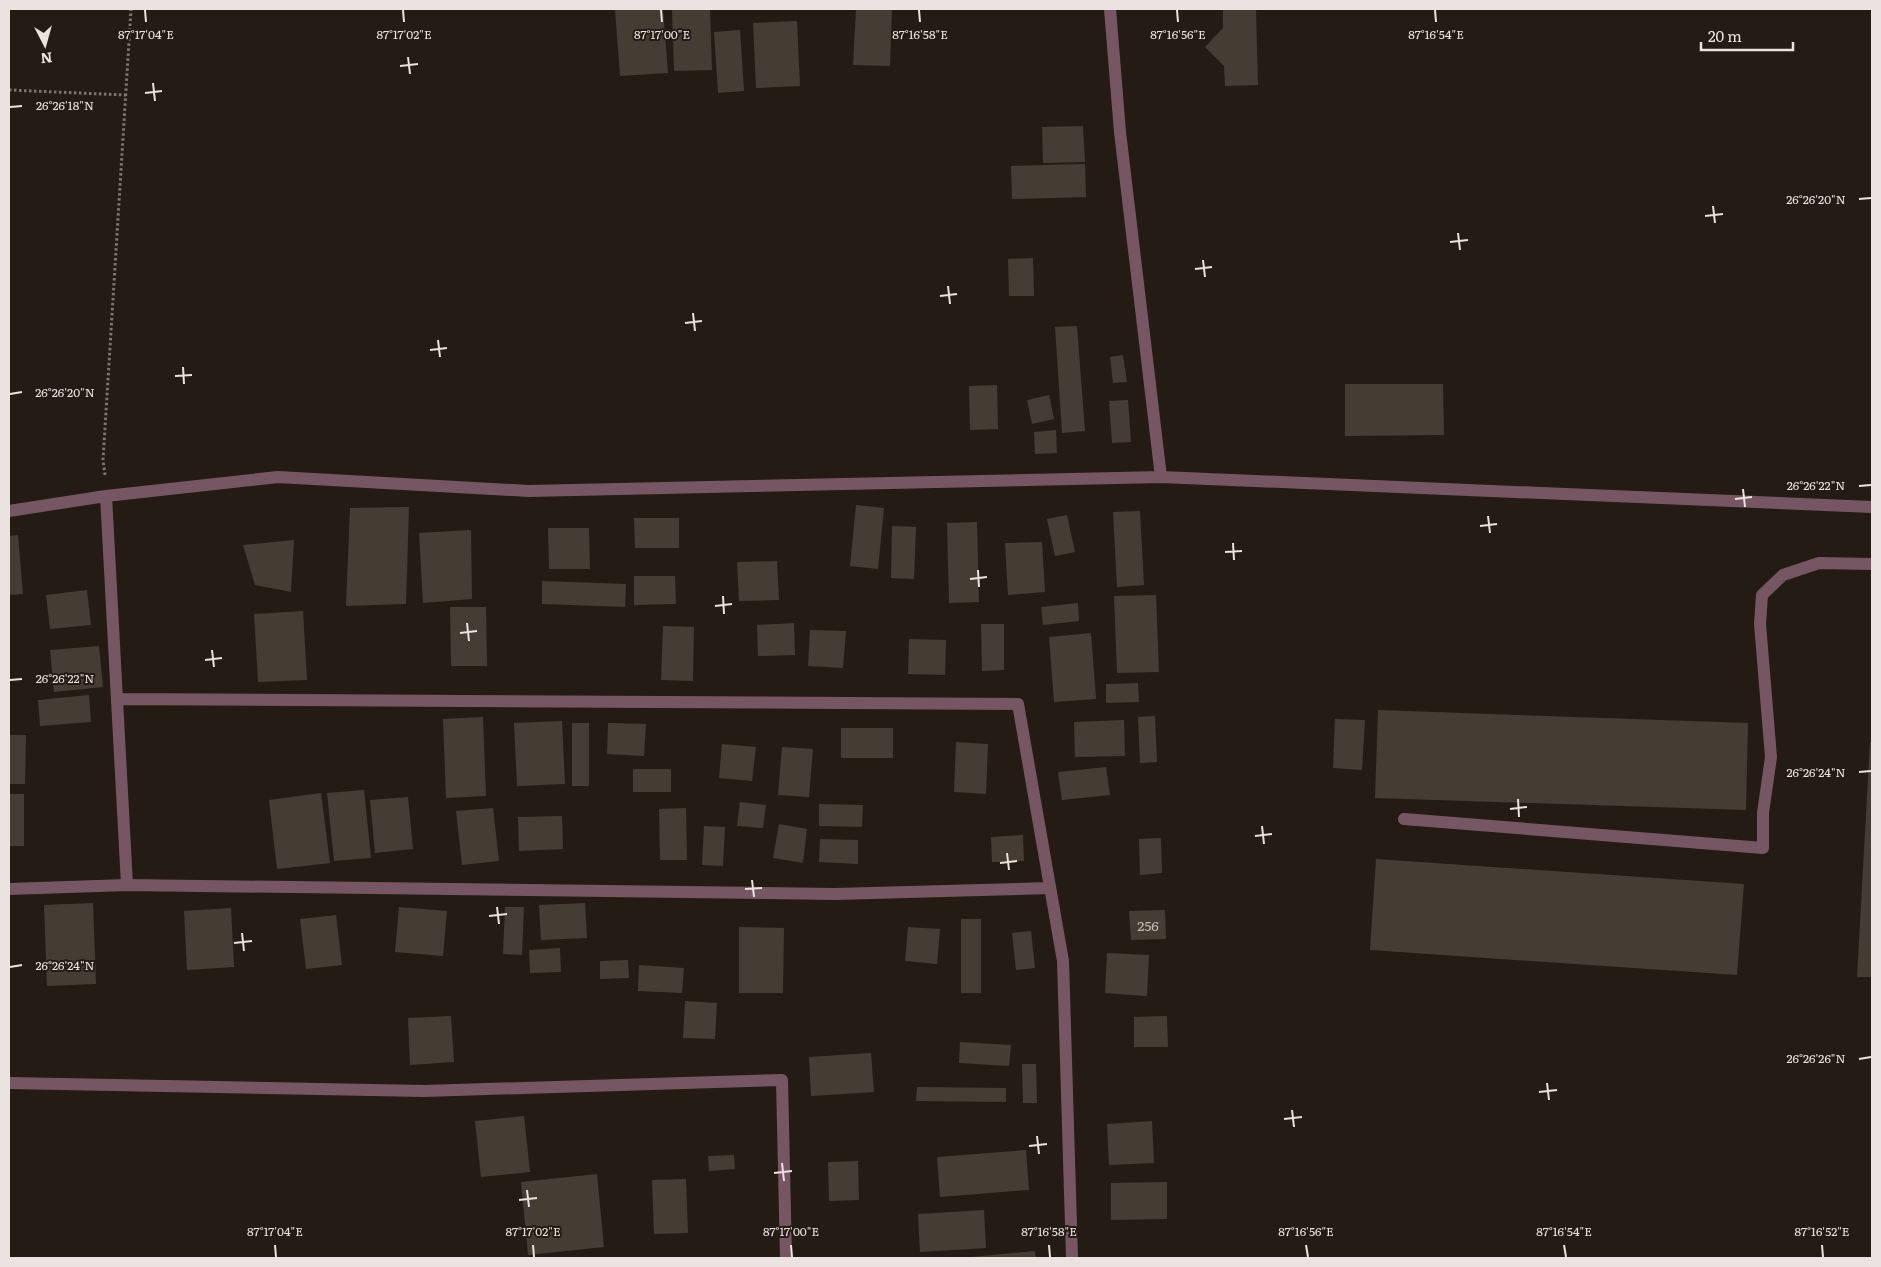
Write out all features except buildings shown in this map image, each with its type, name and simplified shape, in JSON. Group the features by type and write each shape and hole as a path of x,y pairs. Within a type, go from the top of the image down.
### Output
{"street":[{"path":"1110,9 1120,132 1161,477"},
{"path":"9,511 106,496 278,477 529,491 1161,477 1872,507"},
{"path":"106,496 127,885"},
{"path":"1404,819 1763,848 1762,813 1772,757 1760,624 1762,595 1783,575 1819,562 1872,564"},
{"path":"117,699 1018,704 1063,961 1072,1258"},
{"path":"9,890 127,885 835,894 1050,888"},
{"path":"9,1084 424,1091 782,1080 786,1258"}],"path":[{"path":"106,496 104,460 131,9"},
{"path":"9,90 126,95"}]}
